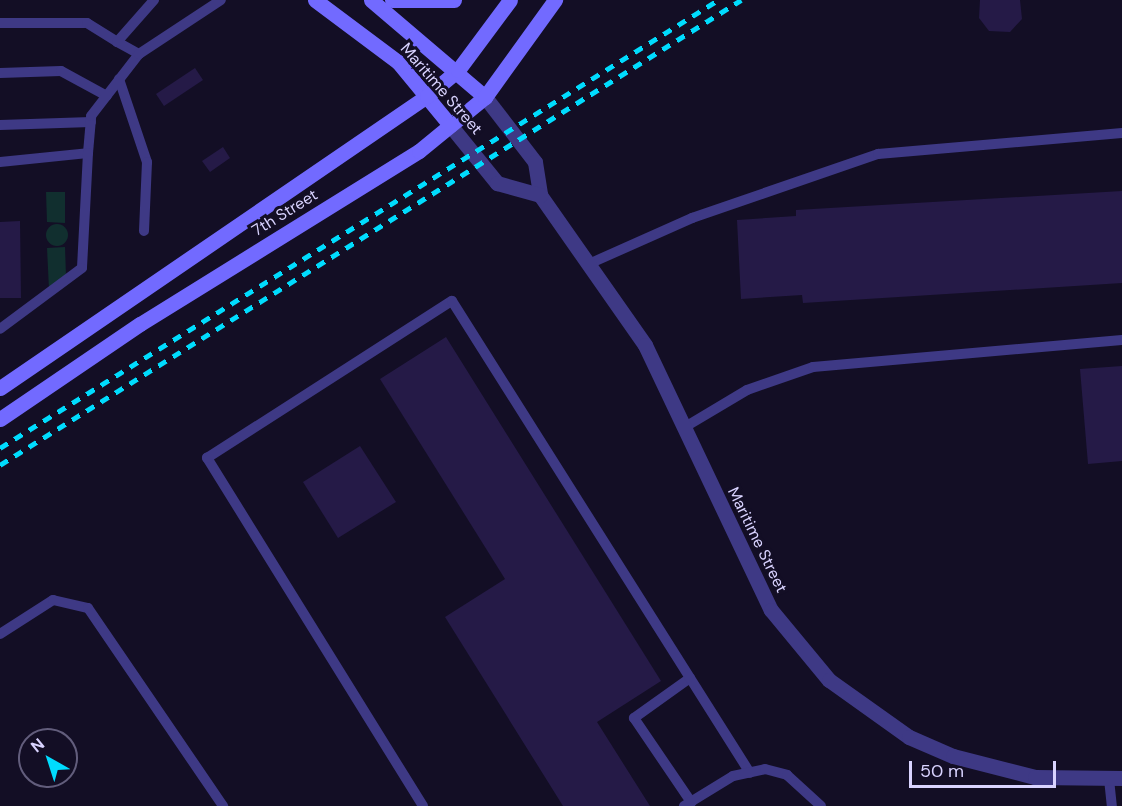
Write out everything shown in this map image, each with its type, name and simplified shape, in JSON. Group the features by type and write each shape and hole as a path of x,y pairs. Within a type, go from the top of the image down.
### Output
{"main road":[{"name":"Maritime Street","path":"315,0 398,62 450,125"},
{"name":"Maritime Street","path":"371,0 458,70 485,97"},
{"path":"392,0 454,0"},
{"name":"7th Street","path":"0,388 426,96 458,70 510,0"},
{"name":"7th Street","path":"0,419 140,324 419,151 485,97 555,0"}],"street":[{"name":"Maritime Street","path":"485,97 535,162 540,195 591,262 645,345 685,427 750,573 771,610 829,680 909,737 953,756 1035,777 1116,778"},
{"name":"Maritime Street","path":"450,125 497,183 540,195"}],"lane":[{"path":"117,42 154,0"},
{"path":"0,329 82,268 91,122 107,96 139,54 221,0"},
{"path":"0,23 87,23 139,54"},
{"path":"0,73 61,71 107,96"},
{"path":"119,80 147,162 144,231"},
{"path":"0,125 91,122"},
{"path":"591,262 692,218 878,154 1122,134"},
{"path":"0,162 88,153"},
{"path":"423,806 207,458 452,301 750,772"},
{"path":"685,427 747,390 813,367 1122,340"},
{"path":"0,634 53,600 88,608 223,806"},
{"path":"690,678 634,718 688,804 750,772 765,769 787,776 821,806"},
{"path":"1112,806 1116,778"}],"green space":[{"path":"46,192 65,192 65,223 47,222"},
{"path":"57,224 65,227 68,235 65,243 57,246 49,243 46,235 49,227"},
{"path":"65,247 66,276 49,289 47,248"}],"building":[{"path":"980,0 1020,0 1022,19 1010,32 989,31 979,18"},
{"path":"195,68 203,80 164,106 156,94"},
{"path":"223,147 230,158 210,172 202,161"},
{"path":"1122,191 1122,283 803,303 802,295 741,299 737,220 796,216 796,210"},
{"path":"20,221 21,298 0,298 0,222"},
{"path":"446,337 661,681 597,722 650,806 563,806 445,617 505,579 380,379"},
{"path":"1122,366 1122,461 1088,464 1080,369"},
{"path":"360,446 396,502 338,538 303,482"}],"railway":[{"path":"0,448 718,0"},
{"path":"0,465 741,0"}]}
